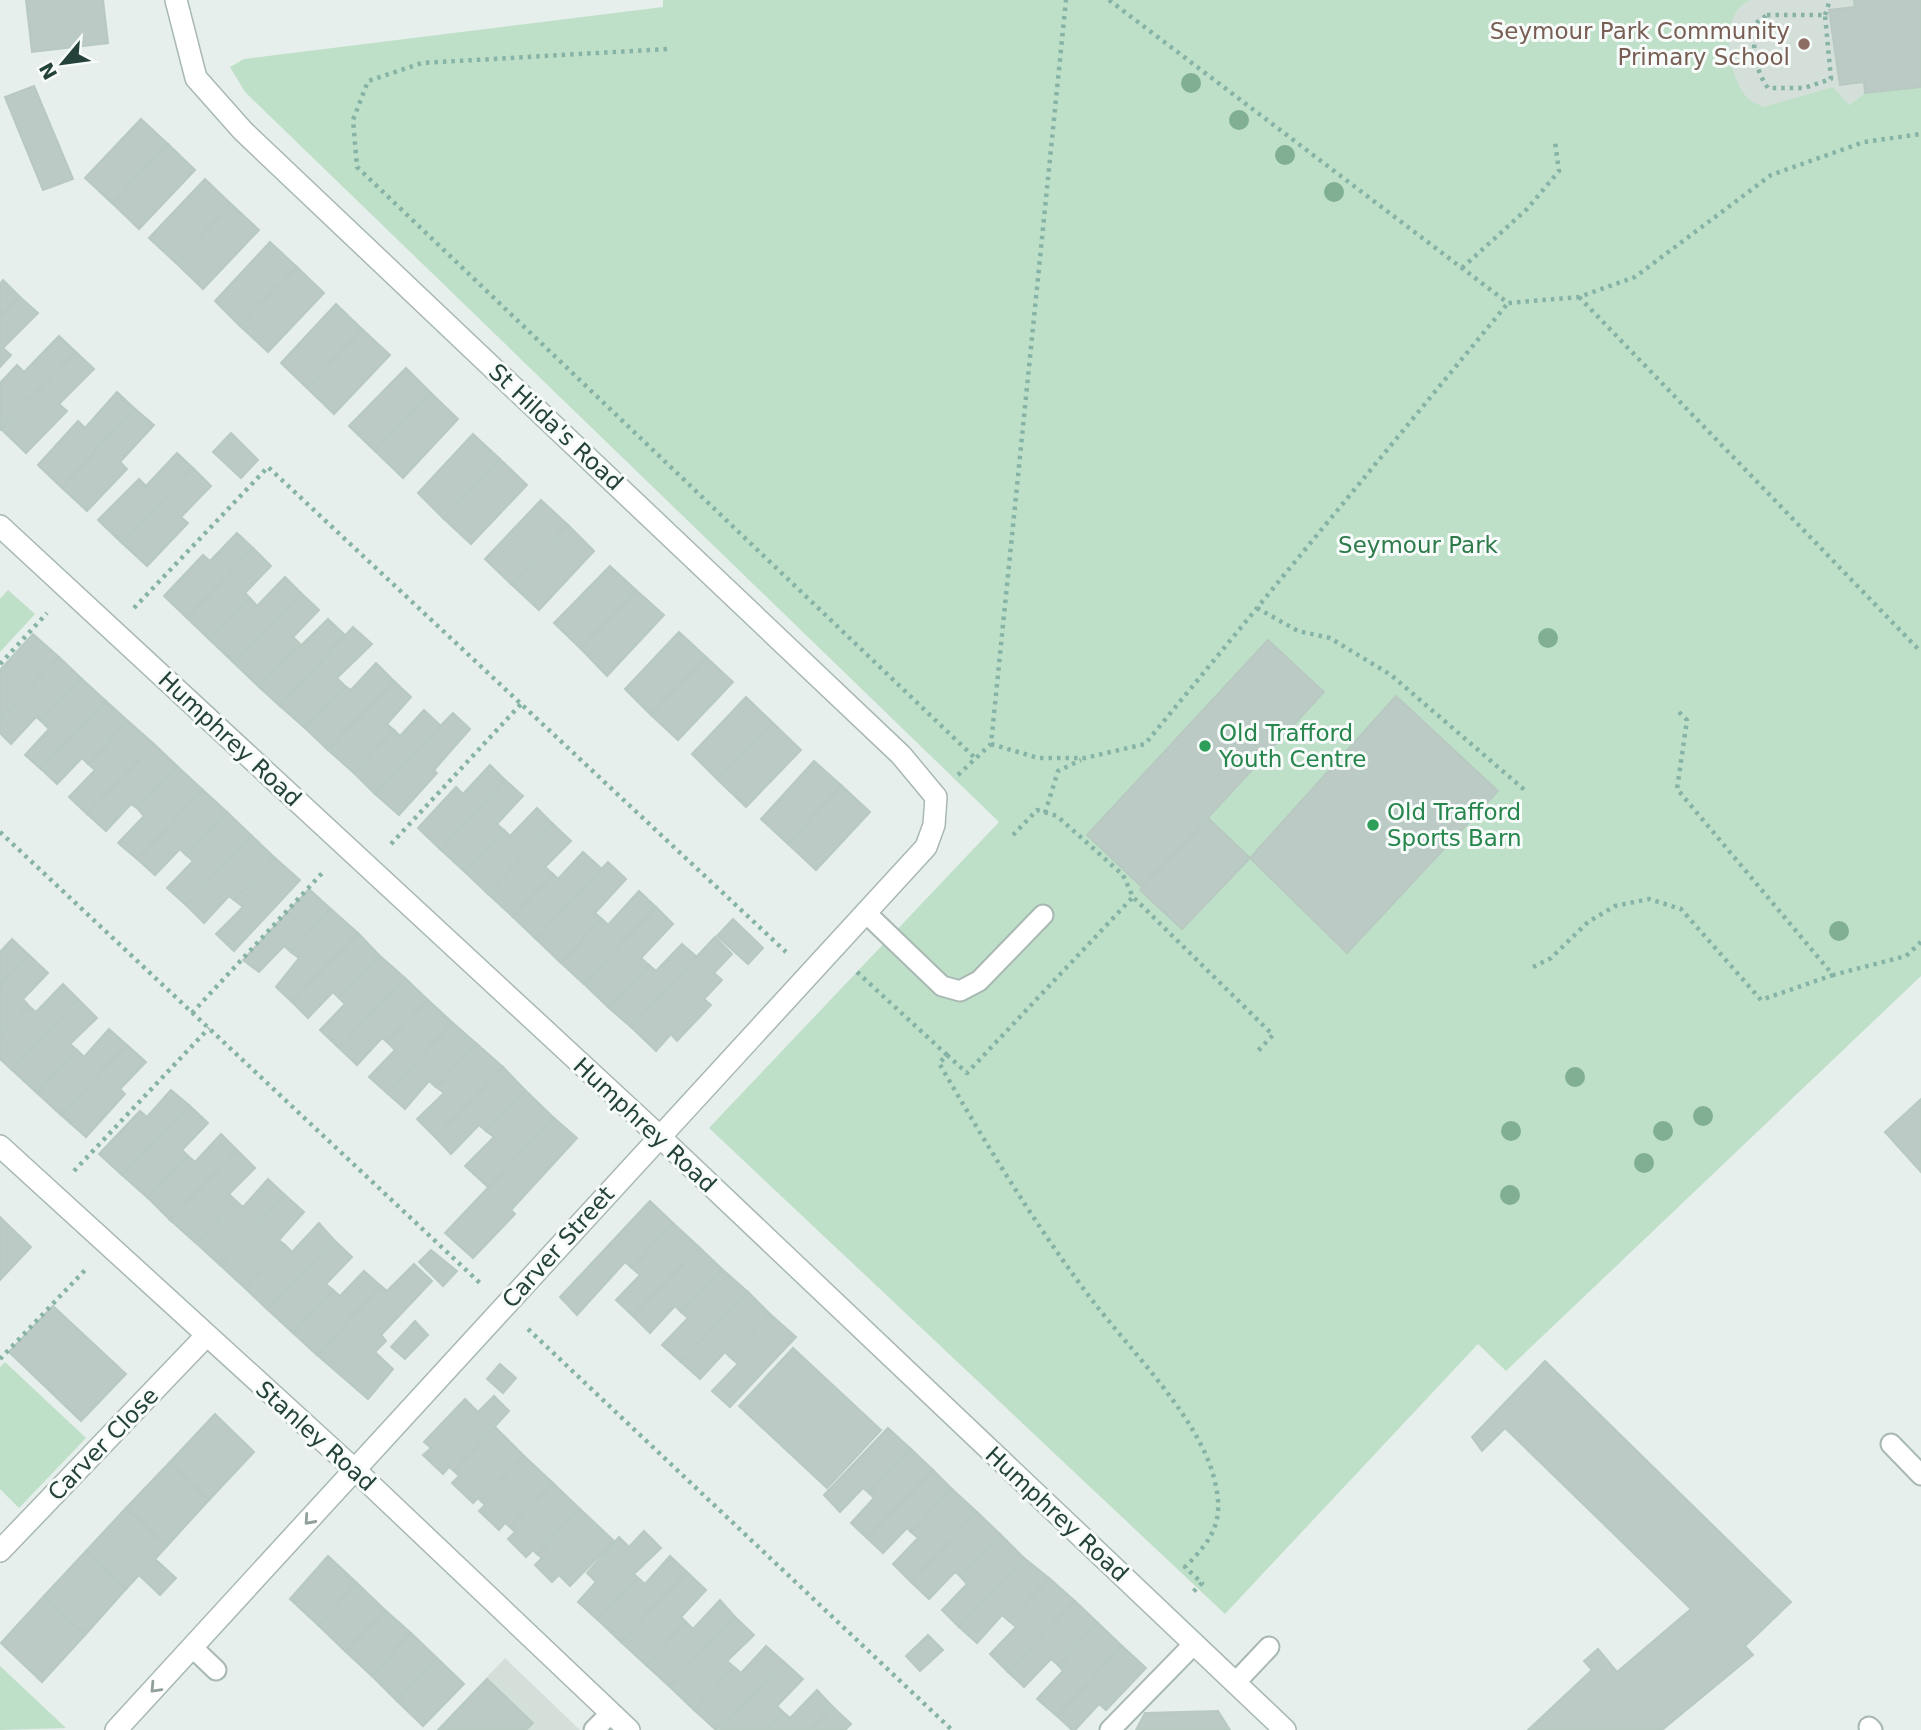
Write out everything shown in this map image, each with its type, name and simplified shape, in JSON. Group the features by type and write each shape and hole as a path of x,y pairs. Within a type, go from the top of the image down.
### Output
{"street":[{"name":"St Hilda's Road","path":"176,0 196,78 243,131 901,755 936,797"},
{"name":"Humphrey Road","path":"0,526 659,1136 1285,1730"},
{"name":"Carver Street","path":"116,1730 926,848 933,825 936,797"},
{"name":"Stanley Road","path":"0,1146 355,1470 629,1730"},
{"name":"Carver Close","path":"0,1551 206,1336"}],"lane":[{"path":"866,913 942,986 960,991 979,981 1043,915"},
{"path":"1891,1444 1921,1475"},
{"path":"1110,1730 1194,1644"},
{"path":"1235,1682 1269,1647"},
{"path":"193,1648 216,1671"},
{"path":"594,1730 611,1713"}],"path":[{"path":"936,797 991,744 1066,0"},
{"path":"1109,0 1508,303 1579,298 1635,277 1770,175 1864,142 1921,134"},
{"path":"1825,15 1768,15 1756,23 1753,39 1756,63 1768,88 1804,88 1830,79 1825,15 1830,0"},
{"path":"667,49 422,63 368,81 353,120 357,167 975,758"},
{"path":"1462,268 1527,209 1559,171 1555,142"},
{"path":"1579,298 1921,652"},
{"path":"1045,813 1058,771 1085,758 1145,744 1508,303"},
{"path":"116,633 134,609 268,467 810,974"},
{"path":"0,664 68,589"},
{"path":"1257,608 1298,631 1330,638 1391,675 1527,792"},
{"path":"369,868 521,704"},
{"path":"1679,712 1687,720 1677,789 1833,975"},
{"path":"991,744 1038,758 1085,758"},
{"path":"1013,835 1037,810 1056,816 1123,875 1133,897 1273,1035 1256,1053"},
{"path":"0,832 952,1730"},
{"path":"192,1013 346,846"},
{"path":"833,949 967,1073 1133,897"},
{"path":"1533,967 1551,958 1588,922 1615,906 1649,899 1681,909 1761,1000 1833,975 1906,956 1921,942"},
{"path":"52,1195 209,1028"},
{"path":"947,1055 939,1063 1027,1207 1090,1298 1203,1446 1214,1479 1218,1507 1217,1528 1204,1549 1185,1567 1202,1583 1167,1618"},
{"path":"0,1359 108,1246"}],"shaded area":[{"name":"Seymour Park Community Primary School","path":"1680,0 1921,0 1921,87 1865,93 1755,174"},
{"path":"505,1658 580,1730 437,1730"}],"green space":[{"name":"Seymour Park","path":"663,0 1751,0 1741,7 1734,17 1729,43 1730,58 1739,85 1747,97 1756,103 1764,107 1833,87 1849,105 1865,93 1921,87 1921,976 1506,1371 1478,1344 1225,1614 709,1128 999,822 245,92 230,67 244,59 663,7"},
{"path":"8,590 35,614 0,652 0,599"},
{"path":"5,1362 86,1438 19,1508 0,1489 0,1367"},
{"path":"0,1666 66,1728 0,1730"}],"building":[{"path":"26,0 103,0 108,43 32,52"},
{"path":"1854,0 1921,0 1921,87 1865,93 1864,82 1840,85 1829,10 1855,7"},
{"path":"34,86 73,179 43,190 5,97"},
{"path":"141,119 168,144 112,203 85,178"},
{"path":"168,144 195,170 139,229 112,203"},
{"path":"205,179 231,204 176,263 149,238"},
{"path":"231,204 259,230 203,289 176,263"},
{"path":"270,242 297,267 240,326 215,301"},
{"path":"297,267 324,293 268,352 240,326"},
{"path":"3,280 20,297 0,317 0,284"},
{"path":"20,297 38,313 3,348 11,355 0,367 0,317"},
{"path":"336,304 362,329 307,388 281,363"},
{"path":"362,329 390,355 334,414 307,388"},
{"path":"59,336 76,352 1,429 0,383 17,365 24,372"},
{"path":"76,352 94,369 59,404 67,411 26,453 1,429"},
{"path":"406,368 431,393 375,451 349,426"},
{"path":"117,392 134,408 62,488 38,465 78,421 85,428"},
{"path":"431,393 458,419 403,478 375,451"},
{"path":"134,408 154,425 120,462 127,469 87,511 62,488"},
{"path":"231,433 258,460 241,478 213,452"},
{"path":"473,434 500,459 444,519 418,493"},
{"path":"177,453 193,468 122,543 98,520 139,479 146,486"},
{"path":"500,459 527,485 471,544 444,519"},
{"path":"193,468 211,486 181,517 188,523 147,566 122,543"},
{"path":"541,500 568,525 511,584 485,559"},
{"path":"568,525 594,551 539,610 511,584"},
{"path":"237,533 253,548 187,618 164,596 203,555 210,561"},
{"path":"253,548 271,566 245,593 250,598 210,640 187,618"},
{"path":"610,566 636,590 581,649 554,623"},
{"path":"285,577 301,593 234,663 210,640 250,598 257,606"},
{"path":"636,590 664,615 607,676 581,649"},
{"path":"301,593 319,610 293,637 300,644 259,687 234,663"},
{"path":"328,619 345,635 280,706 259,687"},
{"path":"353,627 372,644 337,678 345,686 305,728 280,706"},
{"path":"679,632 706,657 651,715 625,689"},
{"path":"33,634 59,657 0,719 0,670"},
{"path":"1268,640 1324,692 1143,888 1087,835"},
{"path":"59,657 82,679 41,721 36,717 11,744 0,733 0,719"},
{"path":"706,657 733,682 678,740 651,715"},
{"path":"376,663 394,681 328,750 305,728 345,686 351,690"},
{"path":"82,679 106,701 41,769 25,755 49,729 41,721"},
{"path":"394,681 411,697 387,724 394,730 354,773 328,750"},
{"name":"Old Trafford Sports Barn","path":"1396,696 1498,791 1347,953 1250,858"},
{"path":"746,697 773,723 718,780 692,754"},
{"path":"106,701 128,721 88,764 82,758 57,784 41,769"},
{"path":"424,710 442,727 375,794 354,773 394,730 400,736"},
{"path":"453,713 470,729 434,770 437,773 399,815 375,794"},
{"path":"128,721 154,744 87,814 69,797 95,770 88,764"},
{"path":"773,723 801,750 746,807 718,780"},
{"path":"154,744 177,766 137,808 131,804 106,831 87,814"},
{"path":"814,761 841,785 788,844 761,819"},
{"path":"490,765 505,780 441,850 418,828 456,787 463,794"},
{"path":"177,766 203,790 137,859 118,843 144,816 137,808"},
{"path":"505,780 523,796 497,824 504,830 465,872 441,850"},
{"path":"841,785 870,812 816,870 788,844"},
{"path":"203,790 227,812 186,855 180,849 155,875 137,859"},
{"path":"537,808 553,824 488,894 465,872 504,830 510,836"},
{"path":"227,812 252,836 186,905 167,888 193,861 186,855"},
{"path":"1208,818 1250,858 1182,929 1140,890"},
{"path":"553,824 571,841 545,867 553,874 513,917 488,894"},
{"path":"252,836 275,858 234,900 229,896 204,923 186,905"},
{"path":"583,852 602,869 536,939 513,917 553,874 558,879"},
{"path":"275,858 300,880 234,951 216,934 243,907 234,900"},
{"path":"608,862 626,879 595,913 602,919 561,963 536,939"},
{"path":"309,889 331,909 291,952 284,946 259,972 243,960"},
{"path":"639,891 656,907 584,984 561,963 602,919 608,925"},
{"path":"656,907 673,924 641,958 649,965 609,1008 584,984"},
{"path":"331,909 358,933 292,1002 276,987 299,958 291,952"},
{"path":"733,919 763,948 748,964 717,936"},
{"path":"358,933 379,955 339,998 333,992 308,1018 292,1002"},
{"path":"715,937 732,954 714,973 722,980 704,999 711,1005 677,1041 671,1034 656,1051 631,1027"},
{"path":"12,939 29,955 0,986 0,952"},
{"path":"682,944 697,957 631,1027 609,1008 649,965 656,971"},
{"path":"29,955 48,973 23,999 29,1006 0,1036 0,986"},
{"path":"379,955 405,978 339,1048 320,1030 345,1004 339,998"},
{"path":"405,978 428,1000 387,1042 382,1038 357,1065 339,1048"},
{"path":"63,984 78,999 12,1070 0,1059 0,1036 29,1006 36,1012"},
{"path":"78,999 97,1018 70,1044 77,1050 37,1093 12,1070"},
{"path":"428,1000 453,1023 387,1093 369,1077 395,1050 387,1042"},
{"path":"453,1023 477,1044 436,1087 429,1081 405,1109 387,1093"},
{"path":"109,1029 127,1045 61,1115 37,1093 77,1050 84,1057"},
{"path":"477,1044 503,1067 436,1138 417,1119 444,1093 436,1087"},
{"path":"127,1045 146,1062 120,1089 125,1094 86,1137 61,1115"},
{"path":"503,1067 525,1090 486,1131 479,1125 451,1154 436,1138"},
{"path":"171,1090 189,1105 122,1175 99,1154 140,1111 147,1117"},
{"path":"525,1090 554,1118 488,1187 465,1166 494,1137 486,1131"},
{"path":"1921,1099 1921,1172 1885,1132"},
{"path":"189,1105 208,1123 182,1150 188,1156 148,1198 122,1175"},
{"path":"554,1118 577,1138 511,1210 515,1214 473,1258 445,1233"},
{"path":"221,1134 237,1150 170,1220 148,1198 188,1156 195,1162"},
{"path":"237,1150 255,1168 229,1194 236,1201 196,1243 170,1220"},
{"path":"268,1179 285,1195 220,1265 196,1243 236,1201 243,1207"},
{"path":"285,1195 304,1212 279,1240 285,1245 245,1288 220,1265"},
{"path":"650,1201 673,1223 632,1268 625,1262 577,1315 560,1297"},
{"path":"0,1217 31,1247 0,1280"},
{"path":"319,1223 334,1240 267,1309 245,1288 285,1245 292,1252"},
{"path":"673,1223 699,1247 633,1316 616,1300 640,1275 632,1268"},
{"path":"334,1240 352,1257 326,1284 333,1290 293,1333 267,1309"},
{"path":"699,1247 722,1269 681,1312 675,1306 650,1333 633,1316"},
{"path":"431,1250 457,1271 443,1286 419,1262"},
{"path":"414,1264 432,1281 381,1335 386,1341 375,1352 393,1369 368,1399 317,1355 381,1286 387,1291"},
{"path":"722,1269 748,1292 681,1362 662,1345 688,1318 681,1312"},
{"path":"364,1271 381,1286 317,1355 293,1333 333,1290 340,1296"},
{"path":"748,1292 770,1314 730,1357 725,1352 700,1379 681,1362"},
{"path":"53,1306 126,1374 81,1421 9,1352"},
{"path":"770,1314 796,1337 730,1407 712,1391 738,1364 730,1357"},
{"path":"415,1321 428,1335 405,1359 391,1347"},
{"path":"793,1348 881,1430 827,1488 739,1406"},
{"path":"1545,1361 1791,1602 1745,1646 1753,1655 1662,1730 1528,1730 1592,1670 1584,1661 1598,1649 1617,1672 1691,1609 1505,1428 1482,1451 1472,1437"},
{"path":"500,1364 516,1378 503,1393 487,1379"},
{"path":"494,1396 509,1411 454,1471 449,1467 443,1474 423,1455 431,1448 424,1442 465,1399 478,1412"},
{"path":"215,1414 254,1452 209,1500 170,1462"},
{"path":"495,1427 524,1456 481,1501 478,1498 473,1503 452,1483 459,1476 454,1471"},
{"path":"888,1428 911,1449 869,1493 863,1488 840,1512 824,1495"},
{"path":"911,1449 933,1470 867,1538 851,1523 874,1498 869,1493"},
{"path":"524,1456 553,1483 510,1527 505,1523 499,1530 479,1511 485,1505 481,1501"},
{"path":"170,1462 209,1500 167,1546 126,1508"},
{"path":"933,1470 952,1489 911,1532 907,1528 883,1553 867,1538"},
{"path":"553,1483 580,1509 537,1554 533,1550 526,1557 508,1539 515,1532 510,1527"},
{"path":"952,1489 977,1512 911,1582 893,1564 918,1538 911,1532"},
{"path":"126,1508 167,1546 155,1559 176,1578 160,1595 139,1575 126,1589 86,1551"},
{"path":"580,1509 614,1541 570,1586 559,1575 552,1582 535,1565 542,1558 537,1554"},
{"path":"977,1512 1000,1534 960,1576 955,1572 929,1599 911,1582"},
{"path":"644,1531 661,1548 634,1574 638,1578 598,1620 578,1602 596,1582 587,1573 619,1537 629,1547"},
{"path":"1000,1534 1024,1558 959,1627 942,1610 967,1584 960,1576"},
{"path":"86,1551 126,1589 85,1635 44,1596"},
{"path":"328,1556 357,1583 318,1625 290,1599"},
{"path":"670,1556 687,1572 621,1642 598,1620 638,1578 645,1584"},
{"path":"1024,1558 1049,1578 1009,1621 1002,1615 977,1643 959,1627"},
{"path":"687,1572 706,1590 681,1617 686,1622 646,1665 621,1642"},
{"path":"1049,1578 1075,1601 1008,1672 990,1654 1016,1627 1009,1621"},
{"path":"357,1583 385,1610 346,1652 318,1625"},
{"path":"44,1596 85,1635 42,1682 1,1643"},
{"path":"720,1600 735,1617 669,1686 646,1665 686,1622 693,1629"},
{"path":"1075,1601 1098,1623 1058,1665 1051,1659 1024,1687 1008,1672"},
{"path":"385,1610 411,1633 372,1676 346,1652"},
{"path":"735,1617 754,1635 727,1661 734,1667 694,1710 669,1686"},
{"path":"1098,1623 1122,1646 1057,1716 1037,1699 1063,1671 1058,1665"},
{"path":"411,1633 437,1658 397,1701 372,1676"},
{"path":"928,1635 943,1650 920,1671 906,1656"},
{"path":"766,1646 784,1662 716,1730 694,1710 734,1667 741,1673"},
{"path":"1122,1646 1146,1668 1106,1710 1099,1704 1072,1730 1057,1716"},
{"path":"437,1658 464,1684 423,1726 397,1701"},
{"path":"784,1662 803,1679 777,1706 783,1712 766,1730 719,1730"},
{"path":"487,1679 533,1723 526,1730 438,1730"},
{"path":"817,1690 832,1706 810,1730 766,1730 783,1712 790,1718"},
{"path":"832,1706 851,1724 845,1730 810,1730"},
{"path":"1218,1711 1230,1730 1136,1730 1145,1713"}],"place":[{"name":"Seymour Park Community Primary School","path":"1804,44"},
{"name":"Old Trafford Youth Centre","path":"1205,746"},
{"name":"Old Trafford Sports Barn","path":"1373,825"}]}
